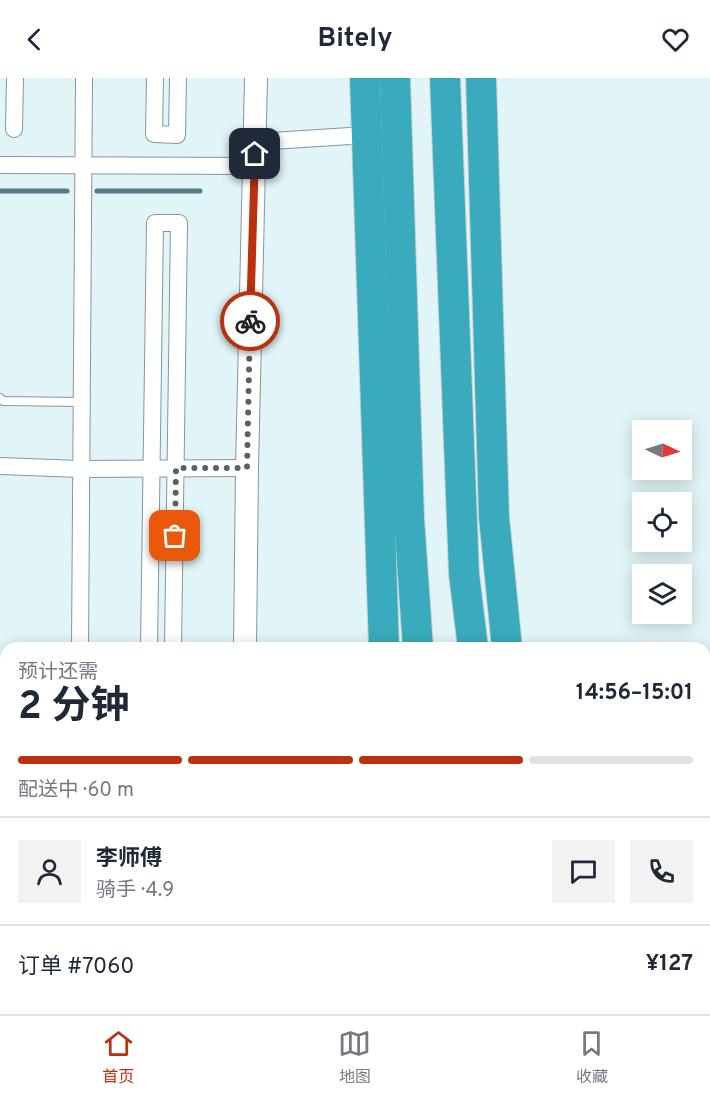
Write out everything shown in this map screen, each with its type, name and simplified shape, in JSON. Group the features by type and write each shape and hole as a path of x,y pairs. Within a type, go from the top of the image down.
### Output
{"highway":[{"path":"365,78 371,204 384,642"},
{"path":"395,78 409,518 418,642"},
{"path":"445,78 464,574 472,642"},
{"path":"481,78 494,517 506,635"},
{"path":"371,204 400,241"}],"main road":[{"path":"245,642 256,78"}],"street":[{"path":"14,129 15,78"},
{"path":"80,642 84,78"},
{"path":"155,78 154,134 177,135 178,78"},
{"path":"255,142 366,135"},
{"path":"0,165 254,166"},
{"path":"149,642 155,223 179,223 173,642"},
{"path":"0,466 80,469 247,468"}],"lane":[{"path":"0,398 3,401 80,402"}],"waterway":[{"path":"0,191 67,191"},
{"path":"97,191 200,191"}],"way so far":[{"path":"175,536 176,468 247,468 250,321"}],"route":[{"path":"250,321 255,154"}]}
